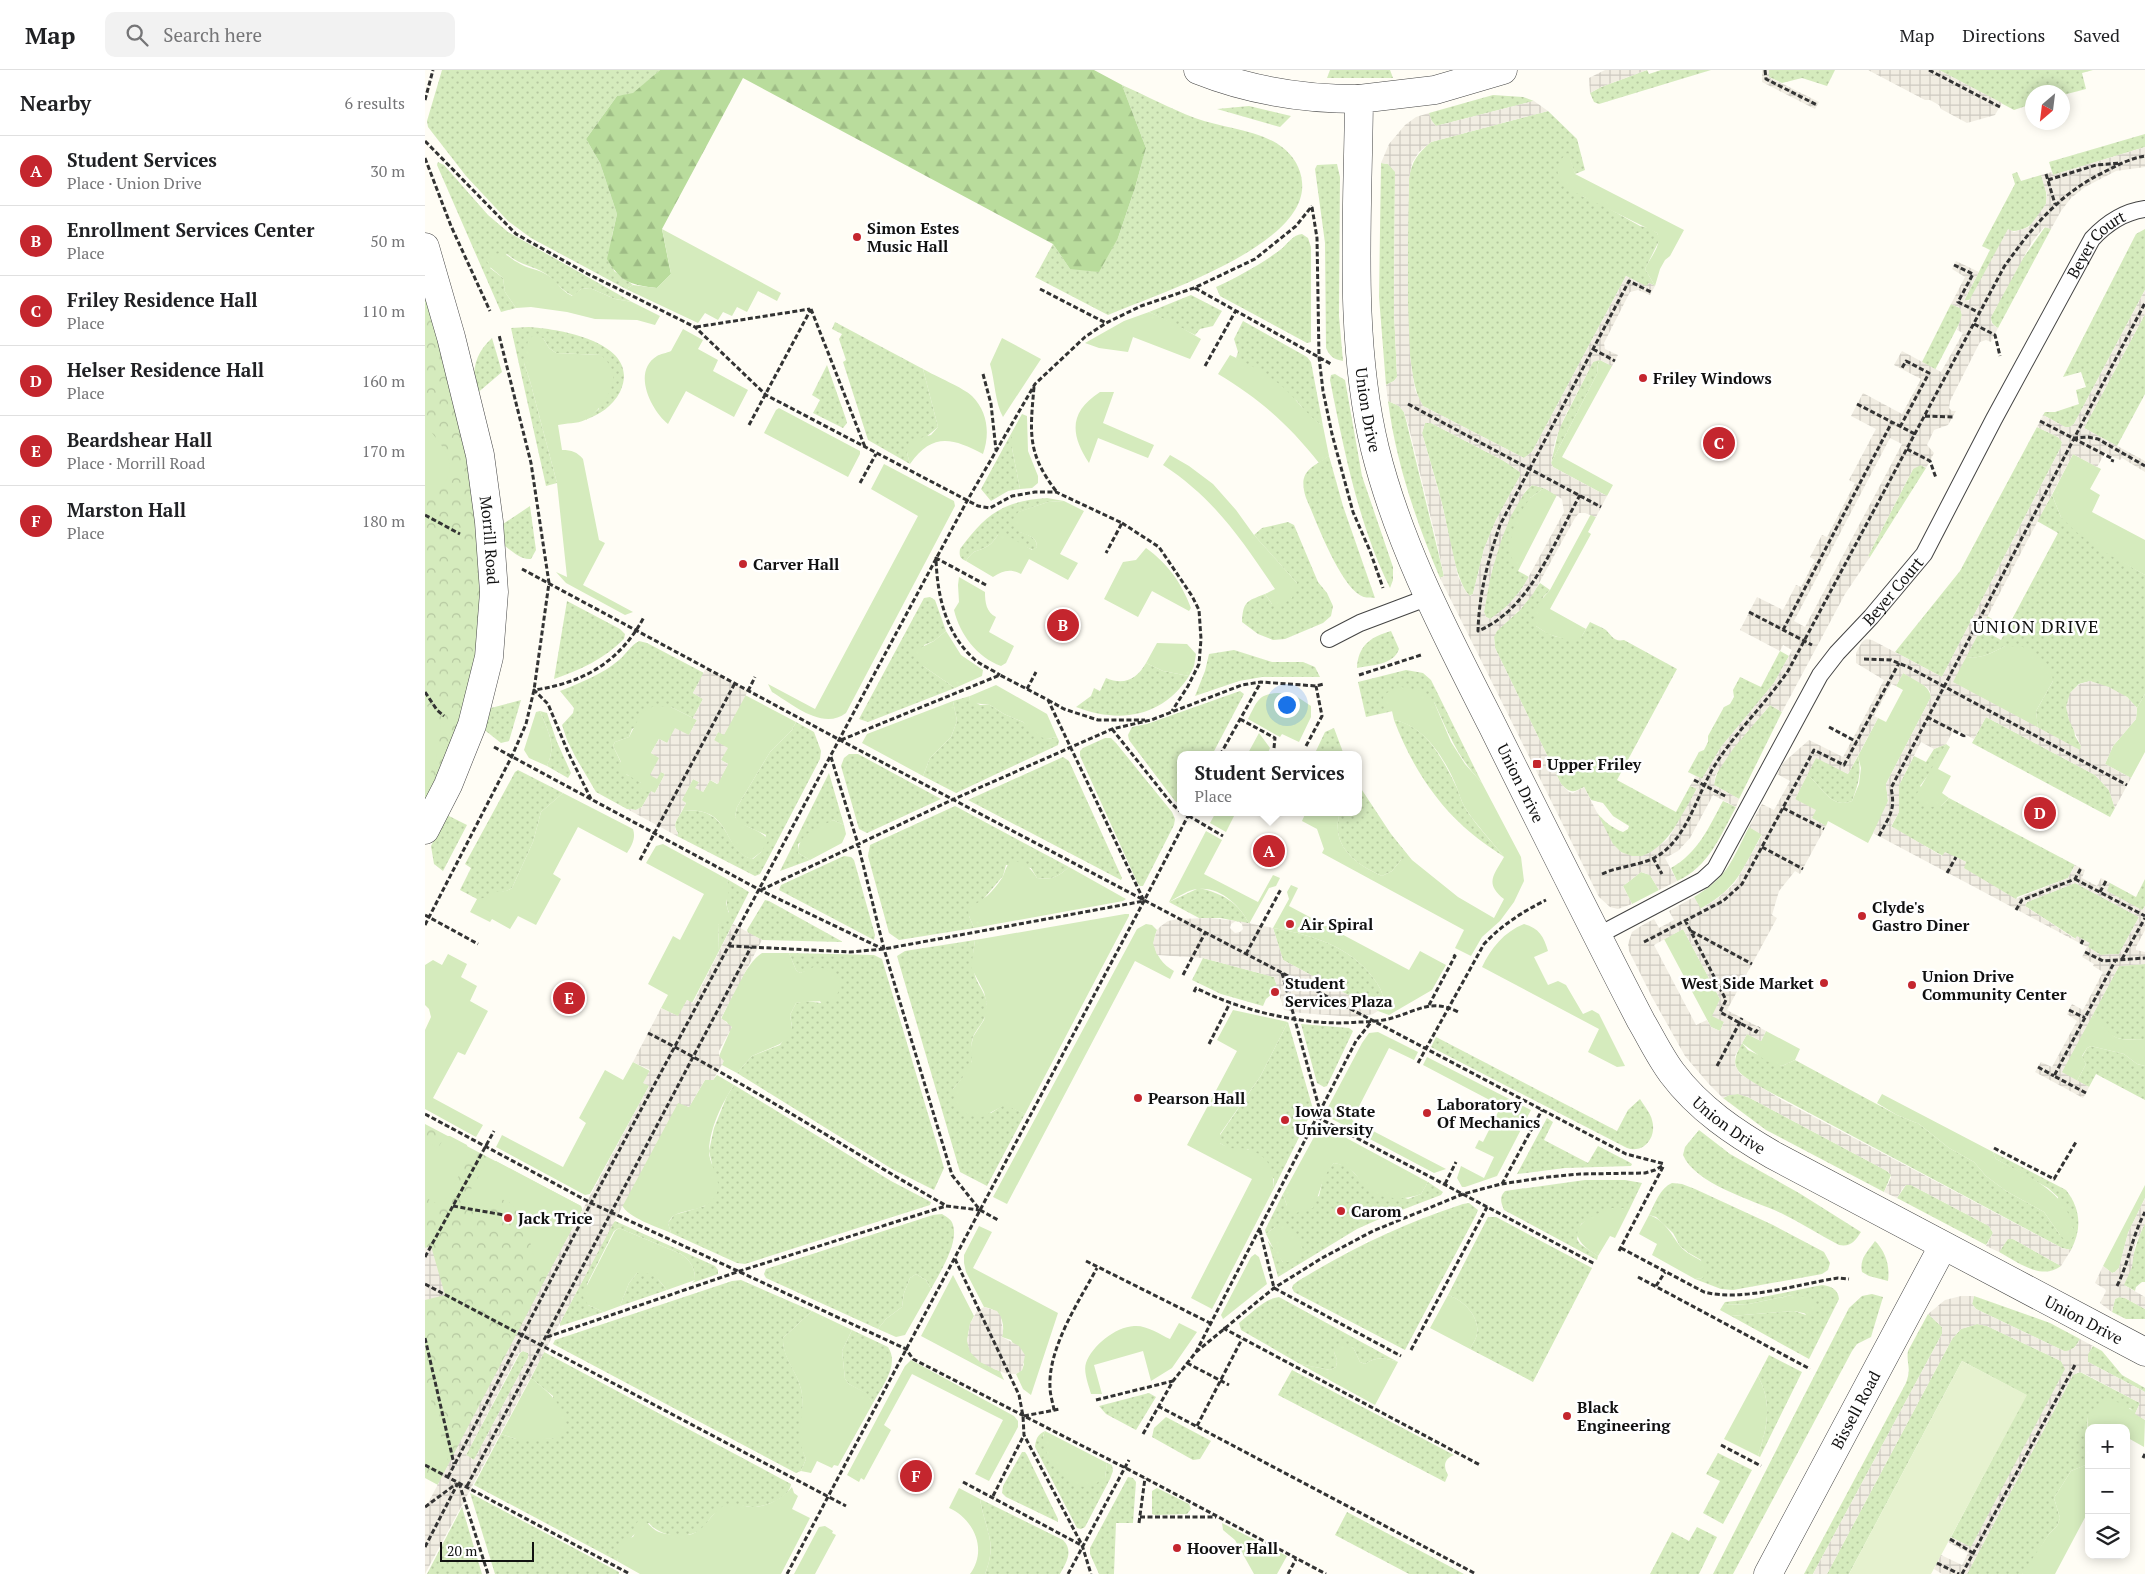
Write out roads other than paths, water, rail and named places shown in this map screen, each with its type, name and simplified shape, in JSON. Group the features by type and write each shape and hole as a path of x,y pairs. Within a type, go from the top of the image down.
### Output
{"street":[{"path":"1198,70 1252,87 1309,96 1359,99 1435,90 1503,70"},
{"name":"Union Drive","path":"1359,99 1358,327 1363,381 1375,448 1392,509 1429,597 1597,936 1641,1021 1665,1062 1685,1088 1711,1114 1743,1137 1943,1246 2145,1352"},
{"name":"Morrill Road","path":"425,247 451,337 480,455 489,522 493,592 489,657 472,725 448,785 425,830"},
{"name":"Bissell Road","path":"1768,1574 1943,1246"}],"lane":[{"name":"Beyer Court","path":"1597,936 1703,880 1715,869 1820,675 1924,554 2003,402 2092,239 2103,227 2120,216 2145,209"},
{"path":"1329,639 1360,623 1429,597"}],"place":[{"name":"Simon Estes Music Hall","path":"857,237"},
{"name":"Friley Windows","path":"1643,378"},
{"name":"Friley Residence Hall","path":"1719,443"},
{"name":"Carver Hall","path":"743,564"},
{"name":"Enrollment Services Center","path":"1063,625"},
{"name":"Upper Friley","path":"1537,764"},
{"name":"Helser Residence Hall","path":"2040,813"},
{"name":"Student Services","path":"1269,851"},
{"name":"Clyde's Gastro Diner","path":"1862,916"},
{"name":"Air Spiral","path":"1290,924"},
{"name":"West Side Market","path":"1824,983"},
{"name":"Union Drive Community Center","path":"1912,985"},
{"name":"Student Services Plaza","path":"1275,992"},
{"name":"Beardshear Hall","path":"569,998"},
{"name":"Pearson Hall","path":"1138,1098"},
{"name":"Laboratory Of Mechanics","path":"1427,1113"},
{"name":"Iowa State University","path":"1285,1120"},
{"name":"Carom","path":"1341,1211"},
{"name":"Jack Trice","path":"508,1218"},
{"name":"Black Engineering","path":"1567,1416"},
{"name":"Marston Hall","path":"916,1476"},
{"name":"Hoover Hall","path":"1177,1548"}],"district":[{"name":"UNION DRIVE","path":"2036,627"}]}
